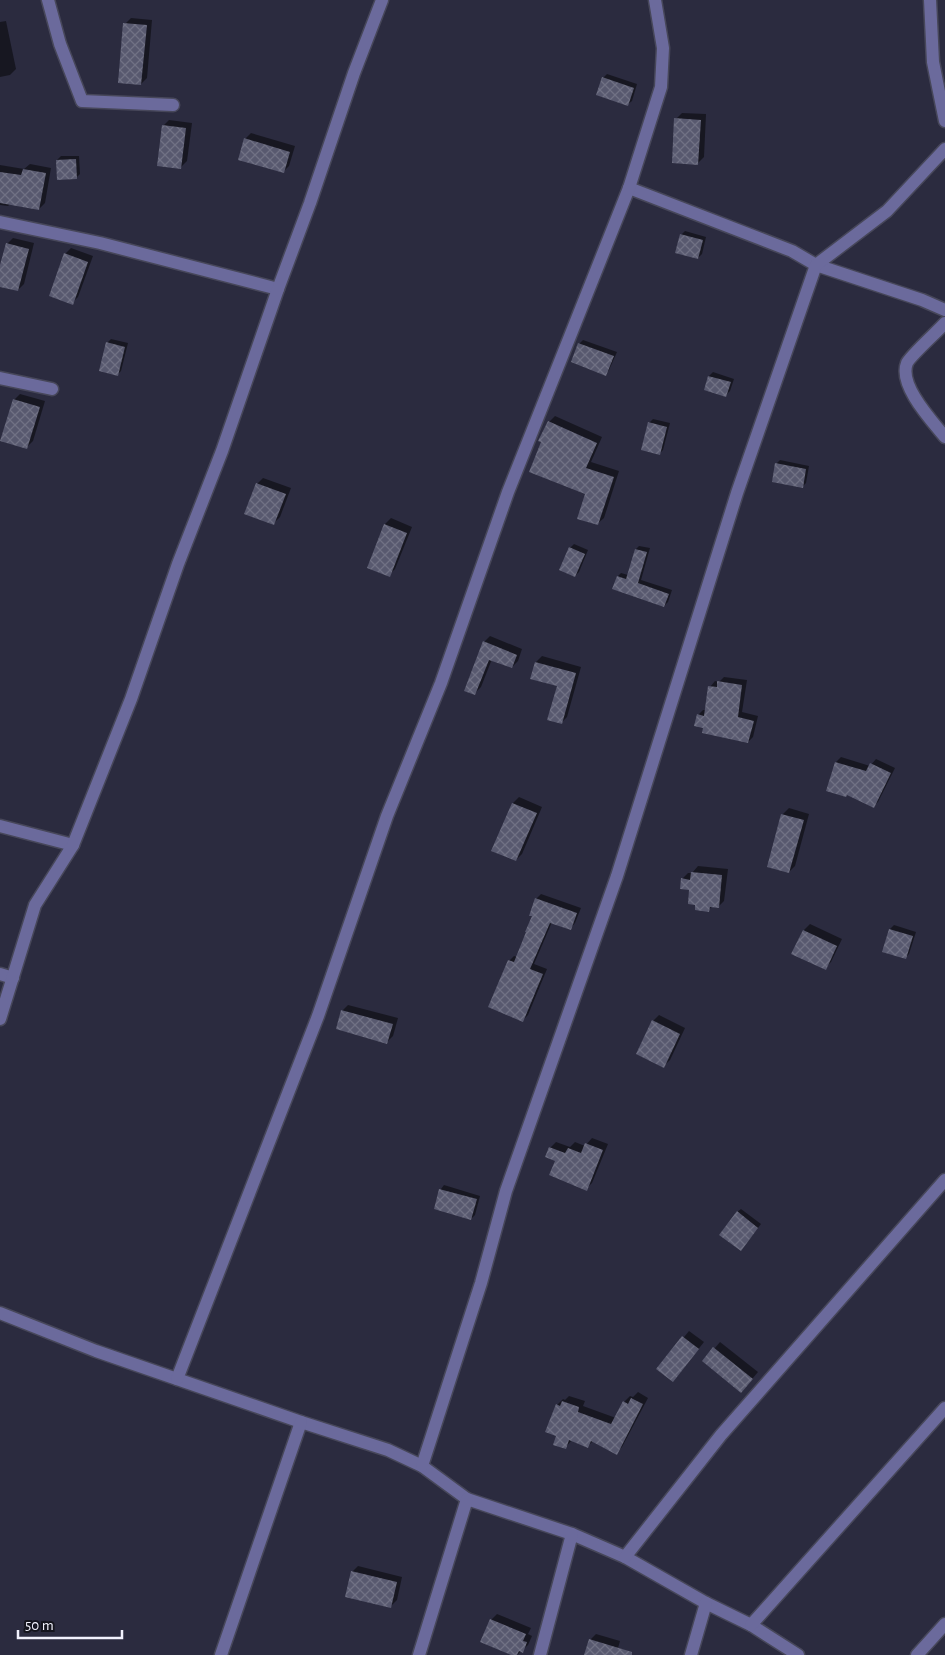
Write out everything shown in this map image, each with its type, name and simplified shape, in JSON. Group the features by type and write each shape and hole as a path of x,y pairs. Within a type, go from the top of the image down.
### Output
{"street":[{"path":"48,0 60,44 82,101 173,105"},
{"path":"0,1019 35,905 74,845 130,699 178,564 222,451 354,73 382,0"},
{"path":"177,1379 318,1016 388,816 441,683 508,492 629,188 661,88 663,48 655,0"},
{"path":"930,0 933,62 945,121"},
{"path":"422,1466 481,1284 506,1191 617,876 737,493 816,265 887,211 945,149"},
{"path":"629,188 792,251 816,265 922,300 945,310"},
{"path":"0,222 100,243 278,289"},
{"path":"945,323 907,362 905,374 911,392 945,437"},
{"path":"0,378 52,389"},
{"path":"0,826 74,845"},
{"path":"0,974 13,978"},
{"path":"625,1557 721,1435 945,1180"},
{"path":"0,1313 96,1351 388,1450 422,1466 467,1499 572,1534 625,1557 706,1603 751,1624 798,1655"},
{"path":"751,1624 945,1408"},
{"path":"221,1655 301,1422"},
{"path":"419,1655 467,1499"},
{"path":"540,1655 572,1534"},
{"path":"691,1655 706,1603"},
{"path":"918,1655 945,1624"}],"building":[{"path":"123,23 147,25 141,85 118,83"},
{"path":"602,77 634,88 628,106 596,95"},
{"path":"674,118 701,120 698,165 672,163"},
{"path":"162,125 186,128 181,169 157,166"},
{"path":"244,138 290,152 284,173 238,160"},
{"path":"76,159 77,179 57,180 56,160"},
{"path":"23,169 46,173 39,210 0,203 0,172 21,175"},
{"path":"680,234 703,240 698,259 675,253"},
{"path":"6,243 29,249 18,291 0,287 0,265"},
{"path":"64,253 88,262 73,305 49,296"},
{"path":"106,342 125,347 118,376 99,371"},
{"path":"578,343 614,356 606,376 571,362"},
{"path":"708,376 731,382 726,397 704,390"},
{"path":"13,399 40,407 27,449 0,441"},
{"path":"548,421 597,443 586,468 614,477 598,525 577,519 585,494 529,472 541,442 538,441"},
{"path":"648,422 667,427 660,455 641,450"},
{"path":"775,463 806,469 803,488 772,482"},
{"path":"256,483 286,494 274,525 244,514"},
{"path":"384,524 407,533 390,577 367,568"},
{"path":"569,547 585,554 575,577 559,570"},
{"path":"635,549 647,552 638,583 669,594 664,607 612,589 617,576 626,579"},
{"path":"483,641 517,655 512,668 489,660 475,695 464,691"},
{"path":"535,662 576,673 562,724 547,720 557,686 530,679"},
{"path":"717,681 742,685 738,717 754,721 748,743 702,733 703,728 694,726 697,714 704,716 708,686 717,687"},
{"path":"835,762 866,771 870,763 891,773 874,808 847,795 846,797 826,791"},
{"path":"512,803 537,813 516,861 491,851"},
{"path":"781,814 804,820 789,873 767,867"},
{"path":"691,872 722,875 719,908 710,907 709,912 695,910 695,905 688,904 689,890 680,889 681,878 690,880"},
{"path":"535,898 577,913 571,930 550,923 530,969 543,974 523,1022 488,1007 508,960 514,962 532,916 529,916"},
{"path":"889,929 913,936 906,959 882,952"},
{"path":"803,930 837,946 826,970 791,954"},
{"path":"341,1010 393,1024 387,1044 336,1029"},
{"path":"652,1020 680,1034 664,1068 636,1054"},
{"path":"585,1143 603,1150 587,1191 549,1175 555,1161 545,1157 549,1147 565,1153 568,1148 581,1153"},
{"path":"439,1189 477,1199 471,1220 434,1209"},
{"path":"737,1211 758,1228 741,1251 719,1235"},
{"path":"682,1336 699,1349 673,1382 656,1369"},
{"path":"713,1347 753,1379 741,1393 702,1361"},
{"path":"631,1398 643,1404 617,1455 591,1441 588,1448 569,1440 566,1449 553,1445 556,1436 545,1432 556,1404 560,1406 562,1401 579,1407 578,1412 611,1424 623,1401 628,1404"},
{"path":"351,1571 397,1582 391,1608 345,1597"},
{"path":"490,1619 526,1634 523,1641 527,1642 523,1653 519,1651 517,1655 511,1655 480,1642"},
{"path":"589,1639 632,1652 632,1655 584,1655"}]}
